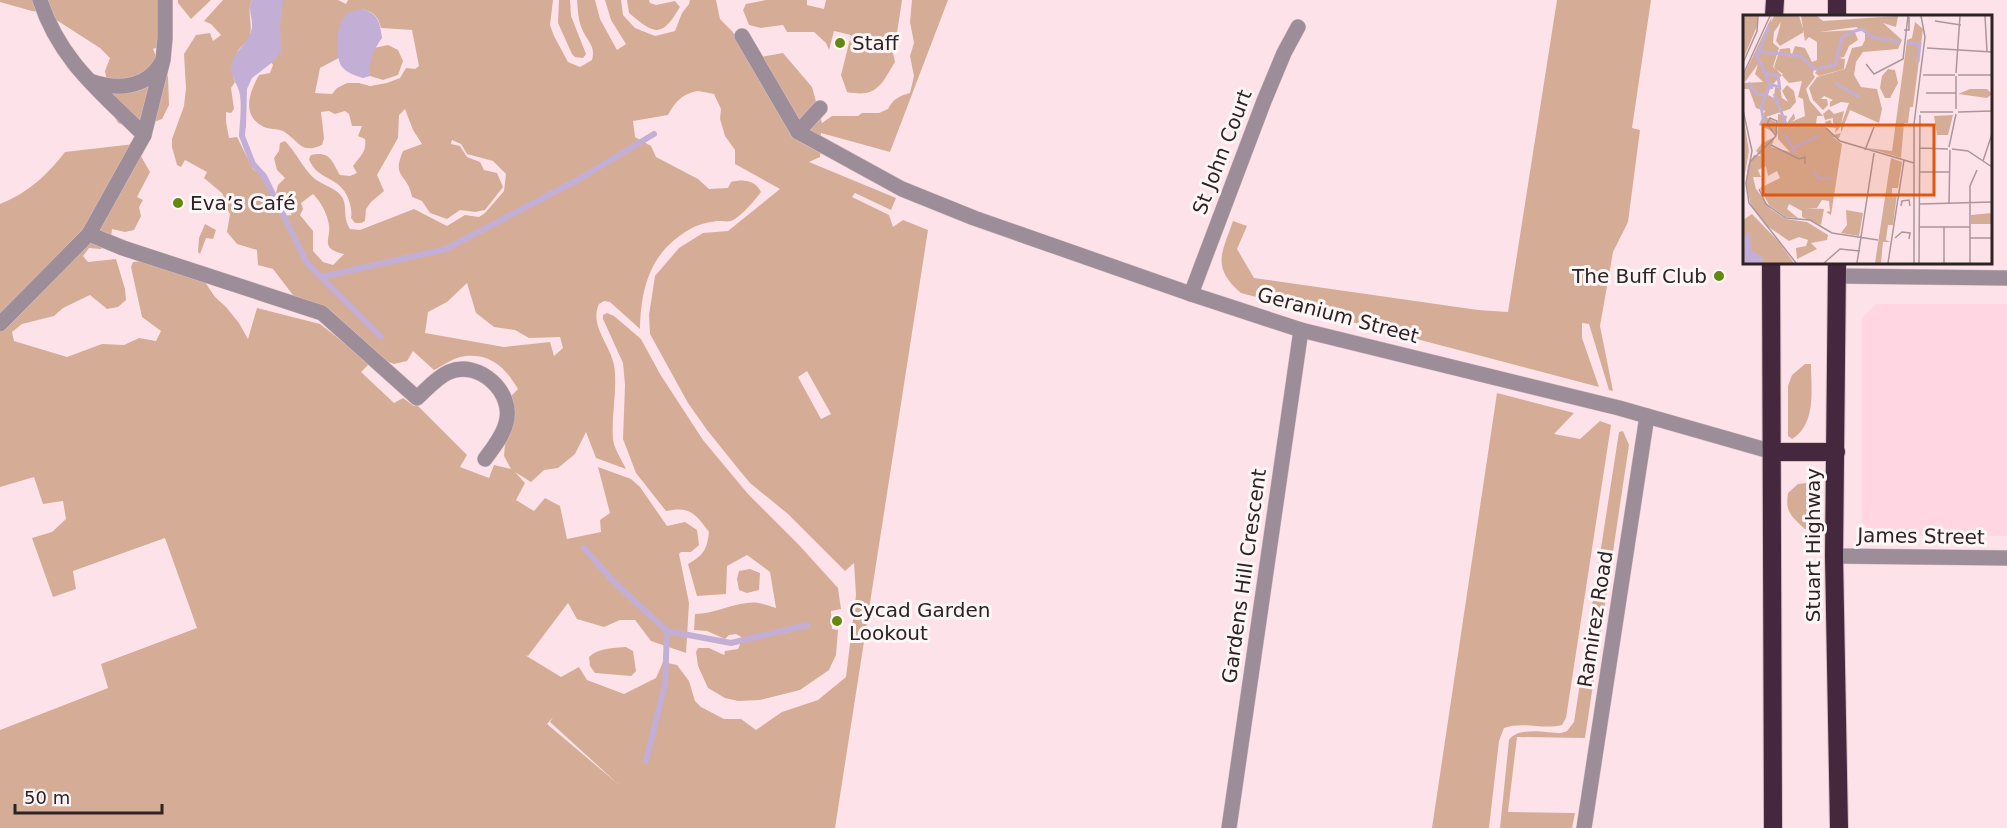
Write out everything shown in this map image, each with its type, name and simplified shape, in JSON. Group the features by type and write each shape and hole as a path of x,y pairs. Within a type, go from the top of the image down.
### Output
{"highway":[{"name":"Stuart Highway","path":"1771,264 1773,828"},
{"name":"Stuart Highway","path":"1837,269 1834,556 1839,828"},
{"path":"1773,452 1836,452"}],"street":[{"path":"40,0 54,36 74,66 144,135"},
{"path":"0,324 89,234 144,135 163,60 165,0"},
{"name":"St John Court","path":"1191,294 1264,101 1284,52 1298,27"},
{"path":"742,36 798,132 820,108"},
{"path":"90,81 111,86 132,86 150,76 163,60"},
{"name":"Geranium Street","path":"798,132 902,189 974,218 1191,294 1301,330 1618,408 1773,452"},
{"path":"89,234 123,248 322,313 417,399 435,381 450,371 469,370 485,375 500,388 506,404 507,422 499,439 485,459"},
{"path":"1837,269 2007,278"},
{"name":"Gardens Hill Crescent","path":"1229,828 1301,330"},
{"name":"Ramirez Road","path":"1584,828 1647,416"},
{"name":"James Street","path":"1834,556 2007,558"}],"shaded area":[{"path":"0,0 162,0 168,43 153,49 161,69 168,76 169,105 162,119 135,129 118,123 109,107 105,71 110,58 100,48 44,12 32,11 0,2"},
{"path":"178,0 211,0 191,19"},
{"path":"223,0 252,0 249,38 234,60 235,82 231,88 234,109 231,113 226,112 226,122 229,138 237,137 253,169 263,177 281,216 292,215 288,209 288,203 276,193 278,185 285,178 277,170 274,158 279,151 280,143 285,141 314,178 340,194 344,201 346,220 350,229 360,230 414,209 447,226 465,215 479,217 504,191 506,174 493,161 467,154 461,144 452,140 451,144 460,146 467,157 480,162 484,170 497,173 503,187 485,210 475,212 460,210 447,219 430,213 422,201 412,197 400,172 403,151 422,144 413,130 405,109 399,115 398,138 377,175 384,191 366,209 365,221 355,223 351,218 347,195 342,188 318,172 309,159 311,155 323,154 330,158 340,175 350,176 357,173 353,166 365,147 365,139 358,136 362,126 352,126 349,114 345,111 335,114 329,111 321,112 324,138 322,145 306,148 284,131 264,127 252,117 249,104 252,89 259,75 270,73 273,65 265,54 266,0 338,0 346,4 348,0 553,0 550,25 554,36 568,62 580,67 592,60 593,51 581,26 577,0 595,0 600,19 617,50 626,44 611,20 605,0 621,0 623,15 635,28 655,36 675,31 690,0 716,0 720,19 732,31 750,59 783,53 812,87 822,123 832,116 879,113 888,109 897,98 910,93 914,76 910,56 914,43 910,22 912,0 948,0 890,152 821,133 820,157 809,162 896,198 891,210 855,193 852,197 889,215 893,227 903,220 928,230 835,828 0,828 0,730 108,688 101,664 197,628 165,538 73,571 76,589 53,597 32,538 52,532 66,519 63,501 43,504 34,477 0,487 0,204 36,182 65,152 134,144 150,172 137,197 143,200 139,207 141,216 134,230 125,232 112,229 111,239 101,249 89,248 83,256 88,262 116,259 126,300 118,307 107,309 90,295 63,308 54,316 22,324 12,332 14,341 67,357 102,344 124,345 139,338 156,341 161,331 142,317 131,267 133,262 143,261 205,282 215,297 239,323 248,339 257,308 320,324 370,363 361,372 394,403 403,398 414,406 417,405 467,455 460,467 489,478 494,465 511,469 504,456 509,398 518,389 502,368 488,359 470,356 457,358 434,370 413,351 407,361 394,364 384,360 296,299 273,269 258,265 257,250 237,244 227,232 230,214 222,200 223,194 204,178 207,172 185,160 181,167 177,165 172,139 184,106 186,88 184,54 196,35 210,33 213,41 221,35 211,24 204,21","holes":["362,9 375,15 381,28 412,30 419,66 415,69 406,68 400,78 387,83 370,86 347,83 337,88 332,94 315,93 320,68 348,53","698,91 714,94 721,109 720,119 725,136 735,150 735,164 780,189 728,231 703,233 679,248 655,276 649,315 650,334 688,403 750,483 788,514 845,571 854,563 856,595 846,677 818,700 782,712 756,730 741,719 724,719 701,707 695,701 689,681 677,665 663,662 656,678 624,694 587,680 579,667 561,677 525,655 528,656 568,603 577,619 604,627 620,620 635,620 651,641 686,653 689,603 679,554 691,552 699,545 697,530 685,522 667,526 640,487 631,479 598,467 610,513 600,520 601,532 567,539 560,506 545,498 534,511 516,500 525,483 515,472 531,482 544,470 558,468 575,454 586,432 596,458 626,469 616,451 613,439 615,374 612,357 598,327 599,304 604,301 610,302 640,329 646,283 659,257 668,246 696,226 735,219 761,192 752,183 744,181 731,182 728,188 709,189 698,179 656,157 651,146 635,137 633,121 668,115 677,102 688,94","313,194 323,208 329,225 329,246 336,252 344,254 333,265 323,262 313,251 313,231 300,215 303,209 301,203","467,283 476,313 494,327 515,330 529,338 560,337 563,348 554,356 550,342 504,347 425,333 428,312 447,302","807,371 831,414 821,419 798,377","553,717 550,722 618,784 547,724"]},
{"path":"252,0 283,0 280,24 281,51 274,61 252,78 247,89 246,128 240,128 240,95 231,68 236,54 251,33"},
{"path":"559,0 570,0 571,16 586,54 583,58 572,54 558,23"},
{"path":"627,0 649,0 650,3 656,5 675,1 680,7 668,24 658,30 646,26 629,13"},
{"path":"766,0 807,0 807,5 824,9 826,0 902,0 897,33 891,44 895,62 877,88 865,93 847,92 841,75 851,35 834,31 829,50 826,43 814,32 787,32 783,25 761,28 749,25 743,10 746,4"},
{"path":"1557,0 1651,0 1632,128 1640,130 1628,222 1613,252 1600,326 1613,391 1609,390 1589,324 1582,323 1582,338 1599,387 1241,293 1232,284 1222,267 1222,259 1225,242 1233,221 1247,226 1237,249 1254,278 1478,310 1508,312"},
{"path":"362,9 375,16 382,38 372,56 370,76 363,78 349,73 342,67 337,47 344,17 348,13"},
{"path":"388,45 398,50 403,61 398,75 383,80 370,76 369,65 374,48"},
{"path":"205,224 216,230 213,239 206,238 200,254 198,252 199,238"},
{"path":"1876,304 2007,304 2007,536 1874,536 1862,522 1862,318"},
{"path":"607,313 614,316 641,339 660,374 703,440 748,494 838,588 841,609 831,611 832,629 838,630 836,655 829,670 800,690 760,700 738,701 725,698 708,688 698,666 696,652 698,648 709,648 724,655 725,651 738,649 743,638 736,634 729,635 725,639 707,631 694,630 695,614 751,603 776,608 770,572 747,555 727,566 726,594 697,596 688,564 704,551 709,532 691,512 681,509 666,511 636,473 623,439 625,385 623,363 603,319 603,315"},
{"path":"1805,364 1811,364 1811,405 1806,424 1792,439 1788,436 1788,386 1792,375"},
{"path":"1497,393 1574,413 1554,434 1580,439 1600,421 1611,425 1566,718 1562,725 1548,727 1518,725 1504,728 1499,741 1489,828 1432,828"},
{"path":"1623,431 1629,445 1585,738 1517,737 1508,812 1575,813 1572,828 1500,828 1509,740 1519,733 1526,732 1561,733 1567,731 1574,722 1619,432"},
{"path":"1798,484 1813,485 1821,499 1820,528 1805,529 1788,509 1788,493"},
{"path":"750,569 760,573 759,590 747,593 739,590 737,579 739,571"},
{"path":"626,647 633,651 636,671 631,676 595,673 590,666 589,657 597,652"}],"waterway":[{"path":"243,122 242,136 253,164 264,176 307,263 381,337"},
{"path":"321,277 446,249 581,178 654,134"},
{"path":"584,548 615,583 667,631 731,643 807,625"},
{"path":"646,761 665,684 667,631"}],"place":[{"name":"Staff","path":"840,43"},
{"name":"Eva’s Café","path":"178,203"},
{"name":"The Buff Club","path":"1719,276"},
{"name":"Cycad Garden Lookout","path":"837,621"}]}
